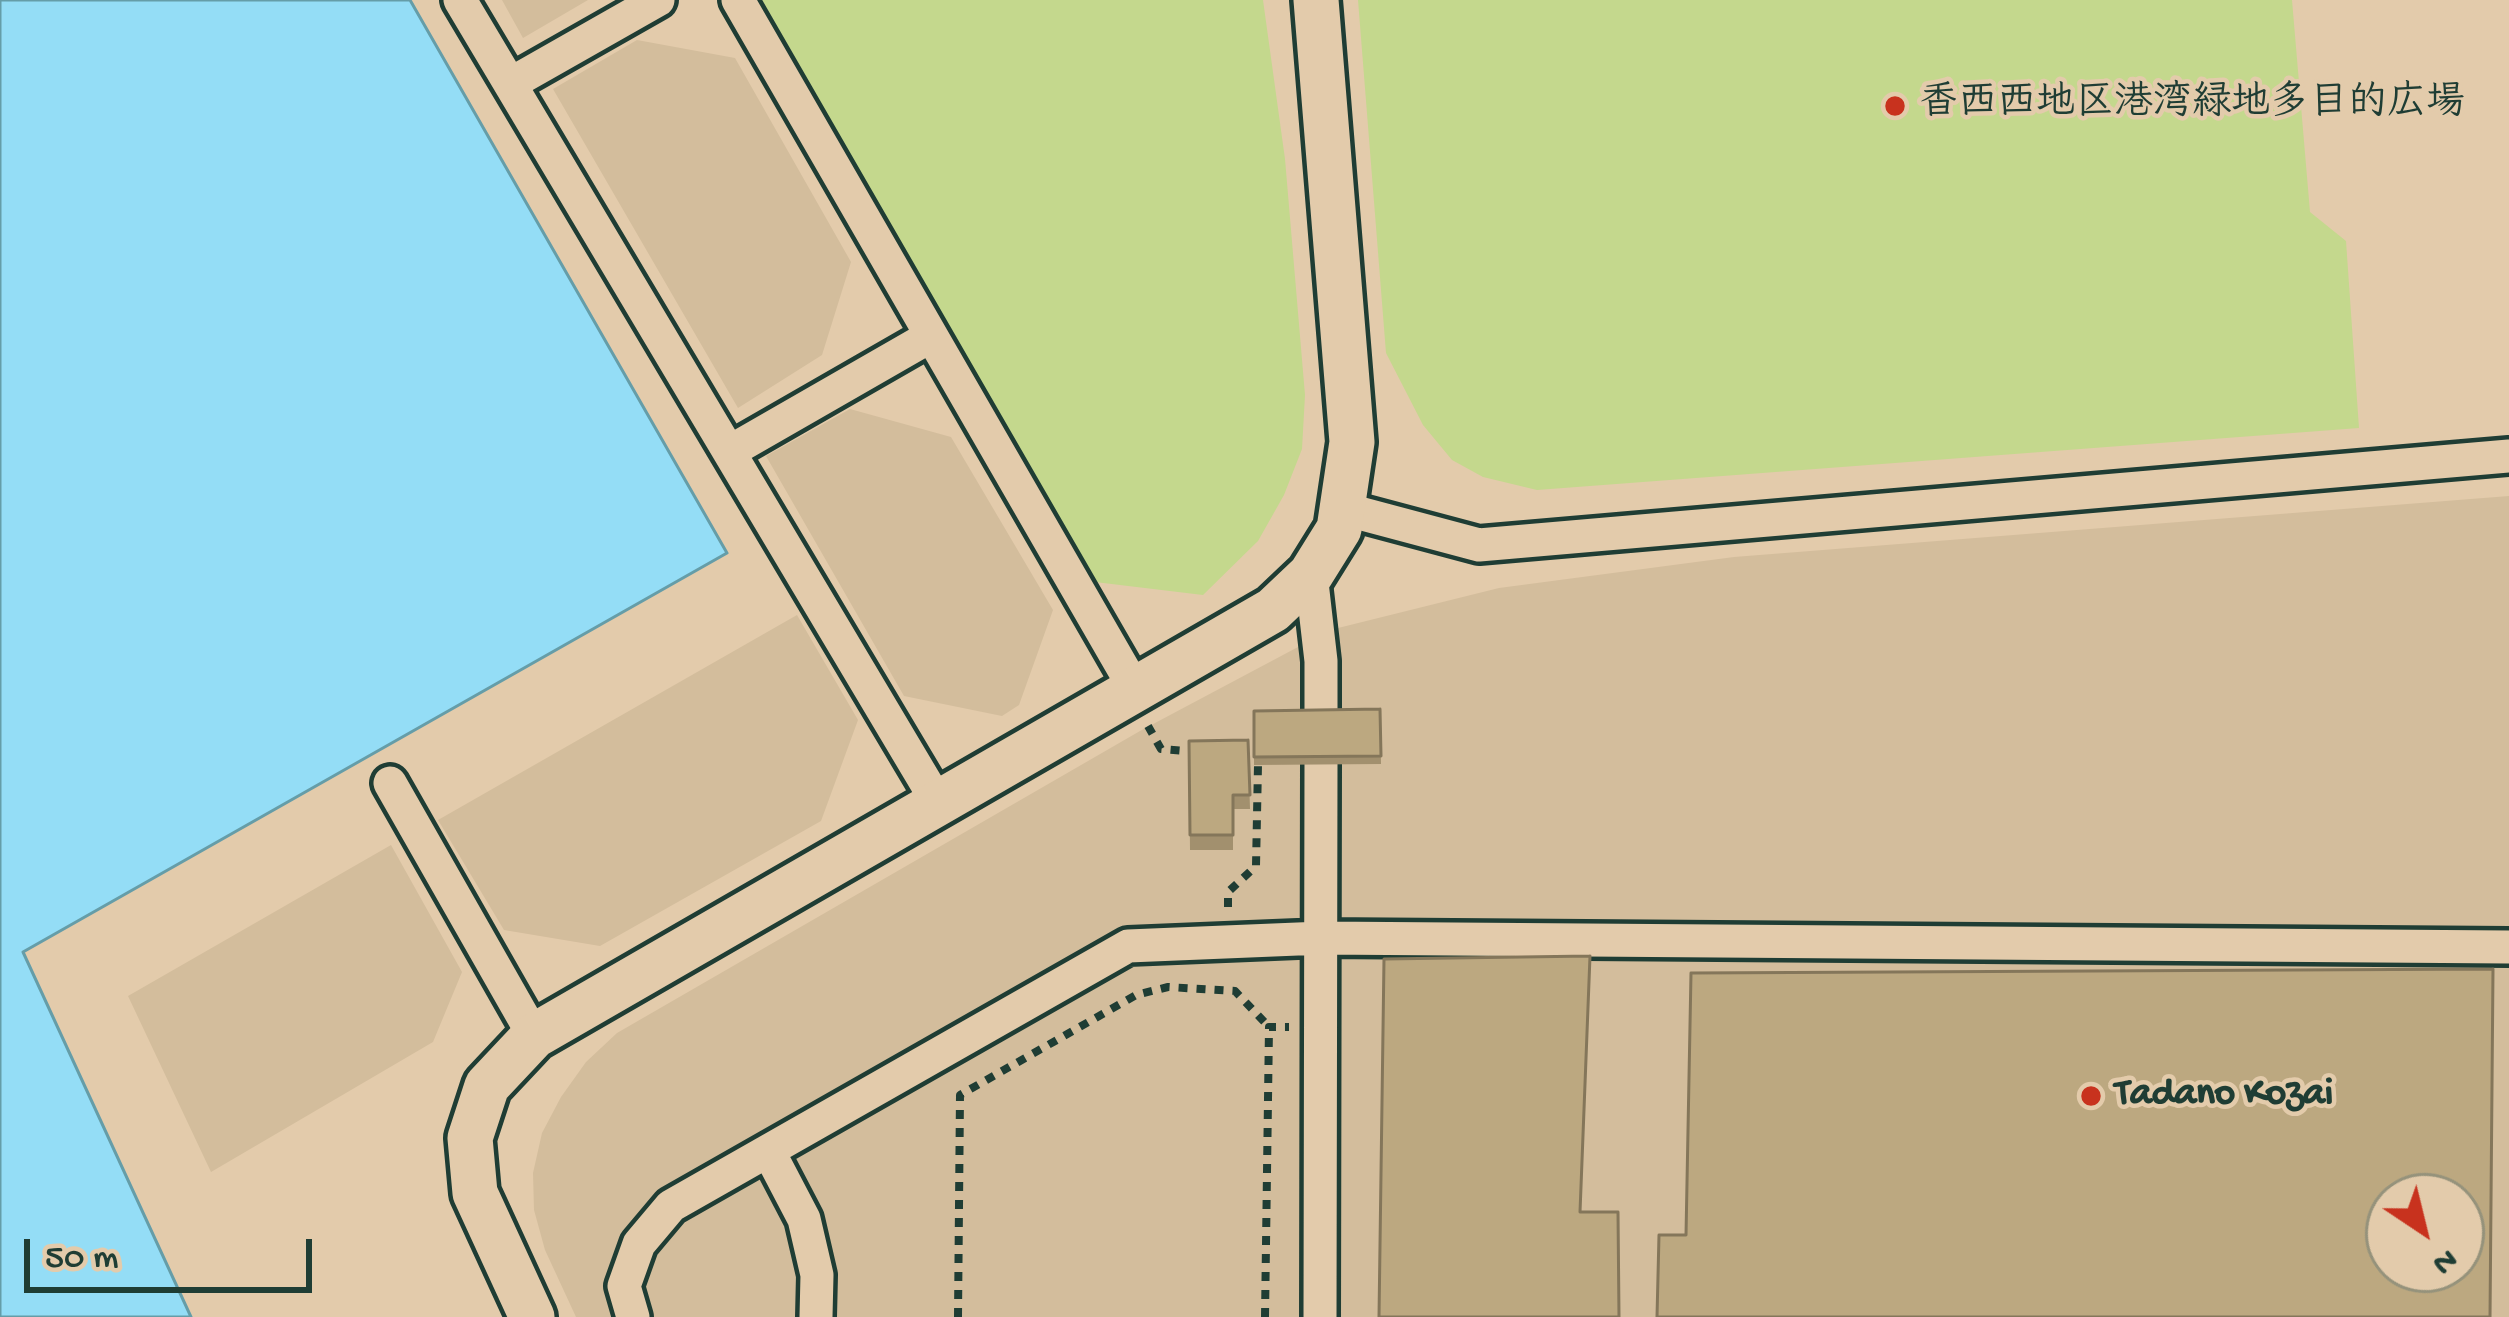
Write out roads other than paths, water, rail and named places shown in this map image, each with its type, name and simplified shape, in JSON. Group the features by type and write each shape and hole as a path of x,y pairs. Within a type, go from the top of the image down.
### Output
{"street":[{"path":"460,0 938,803"},
{"path":"511,84 658,0"},
{"path":"738,0 1139,705"},
{"path":"532,1317 475,1193 470,1138 487,1086 534,1036 938,803 1139,705 1273,610 1312,574 1339,529 1352,442 1316,0"},
{"path":"729,452 931,336"},
{"path":"1344,509 1479,545 2509,455"},
{"path":"1312,574 1321,717"},
{"path":"1320,1317 1321,764"},
{"path":"390,783 534,1036"},
{"path":"633,1317 624,1286 639,1244 671,1206 1128,946 1322,938 2509,947"},
{"path":"769,1151 804,1219 817,1275 816,1317"}],"water":[{"path":"0,0 410,0 727,553 23,952 191,1317 0,1317"}],"place":[{"name":"香西西地区港湾緑地多目的広場","path":"1895,106"},
{"name":"Tadano Kozai","path":"2091,1096"}]}
